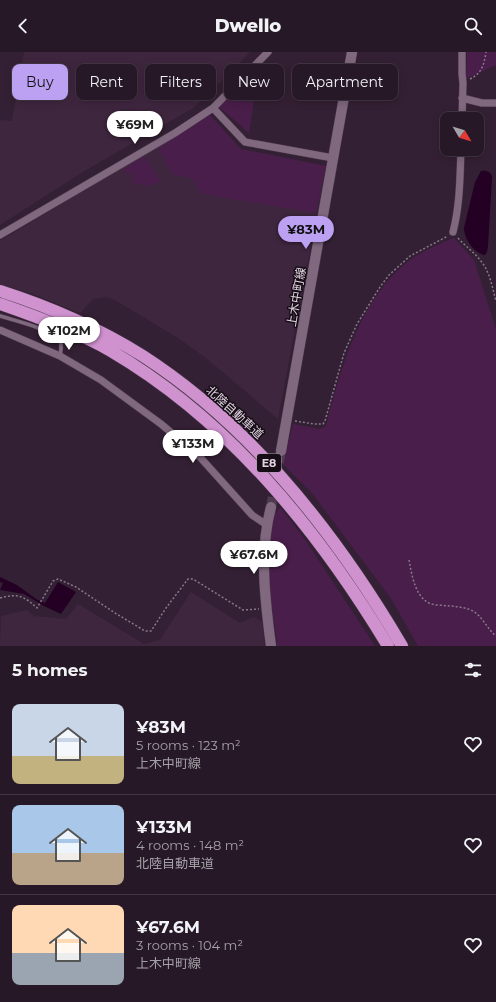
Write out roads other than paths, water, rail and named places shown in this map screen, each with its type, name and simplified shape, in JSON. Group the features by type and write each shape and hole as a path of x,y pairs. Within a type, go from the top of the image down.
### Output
{"highway":[{"name":"北陸自動車道","path":"0,291 36,303 90,326 168,373 219,415 269,463 296,493 346,559 402,646"},
{"name":"北陸自動車道","path":"0,304 54,324 110,351 161,383 206,420 237,448 276,490 310,531 336,566 388,646"}],"main road":[{"name":"上木中町線","path":"281,451 352,52"},
{"path":"271,506 267,525 264,565 266,609 271,646"}],"street":[{"path":"0,235 175,133 212,108 268,52"},
{"path":"462,52 462,112"},
{"path":"462,98 482,104 496,103"},
{"path":"212,108 245,142 333,158"},
{"path":"453,232 460,189 461,156"},
{"path":"0,330 60,356 101,380 161,424 199,456 252,515 267,525"}],"lane":[{"path":"0,316 33,326 55,336 61,341 60,356"}],"tunnel":[{"path":"271,507 281,451"}]}
